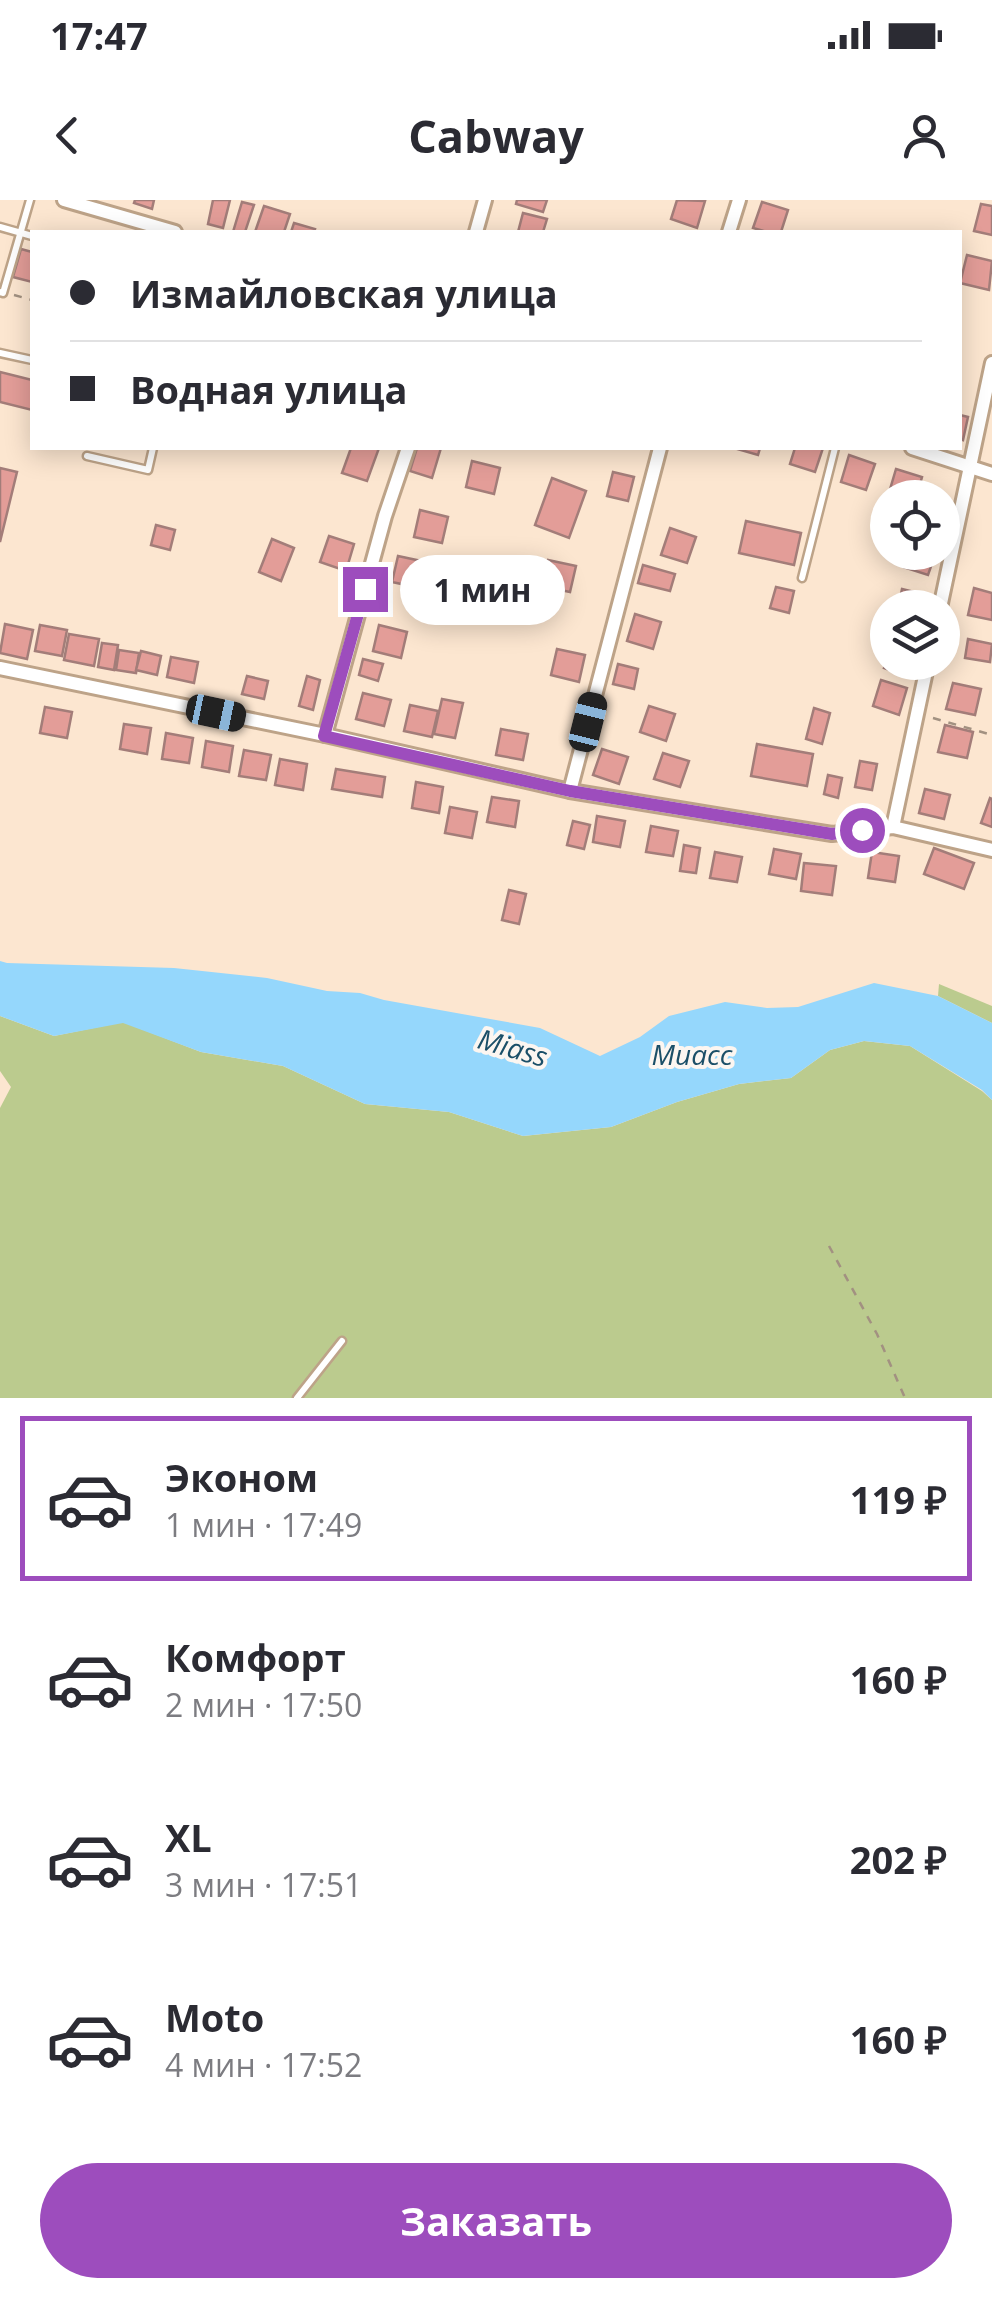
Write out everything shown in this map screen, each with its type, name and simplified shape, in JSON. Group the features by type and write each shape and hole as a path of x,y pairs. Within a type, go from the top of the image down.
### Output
{"street":[{"path":"64,200 168,230"},
{"path":"477,230 485,200"},
{"path":"730,230 739,200"},
{"path":"944,590 992,364"},
{"path":"324,736 407,450"},
{"path":"570,791 659,450"},
{"path":"919,450 992,474"},
{"path":"0,668 570,791 832,834 893,827 992,850"},
{"path":"893,827 924,680"}],"lane":[{"path":"2,292 30,200"},
{"path":"0,227 30,235"},
{"path":"0,353 30,360"},
{"path":"86,456 148,470 153,450"},
{"path":"802,578 834,450"},
{"path":"297,1398 342,1340"}],"path":[{"path":"2,292 30,299"},
{"path":"917,714 992,735"},
{"path":"829,1246 878,1334 906,1398"}],"green space":[{"path":"939,984 992,1006 992,1023 938,996"},
{"path":"0,1016 54,1036 123,1022 201,1052 283,1066 365,1104 449,1112 523,1136 611,1127 739,1084 791,1078 830,1050 864,1041 910,1046 992,1100 992,1398 0,1398 0,1108 11,1087 0,1071"}],"water":[{"name":"Миасс","path":"0,961 174,968 267,978 540,1028 600,1056 640,1037 669,1016 725,1002 767,1008 798,1007 874,983 938,996 992,1023 992,1100 910,1046 864,1041 830,1050 791,1078 739,1084 611,1127 523,1136 449,1112 365,1104 283,1066 201,1052 123,1023 54,1036 0,1016"}],"building":[{"path":"154,200 152,209 134,203"},
{"path":"213,200 230,200 223,228 208,224"},
{"path":"517,200 547,200 543,212 516,204"},
{"path":"677,200 705,201 697,228 671,219"},
{"path":"242,202 254,205 246,230 234,230"},
{"path":"762,202 788,210 782,230 753,228"},
{"path":"981,204 992,206 992,235 974,231"},
{"path":"264,206 290,214 285,230 256,230"},
{"path":"523,213 547,219 544,230 519,230"},
{"path":"294,223 315,229 315,230 292,230"},
{"path":"21,249 30,251 30,281 13,277"},
{"path":"967,255 992,261 989,290 962,283"},
{"path":"0,372 30,380 30,410 0,402"},
{"path":"962,416 968,417 962,440"},
{"path":"350,450 378,450 367,481 342,473"},
{"path":"416,450 440,450 432,478 410,471"},
{"path":"794,450 822,450 815,472 790,464"},
{"path":"849,455 875,464 866,490 841,482"},
{"path":"472,461 500,468 494,494 466,487"},
{"path":"0,468 17,472 0,542"},
{"path":"896,469 922,477 921,480 893,480"},
{"path":"613,472 634,477 628,501 607,496"},
{"path":"552,478 586,491 569,538 535,525"},
{"path":"420,510 448,517 442,543 414,537"},
{"path":"746,521 801,533 794,565 739,553"},
{"path":"156,525 175,530 170,550 151,545"},
{"path":"670,528 696,537 687,563 661,555"},
{"path":"329,536 354,544 346,571 320,562"},
{"path":"272,539 294,548 281,581 259,572"},
{"path":"398,556 426,562 420,588 392,582"},
{"path":"548,560 576,566 570,592 541,586"},
{"path":"643,565 675,574 670,591 638,583"},
{"path":"776,587 794,591 789,613 770,608"},
{"path":"974,588 992,593 992,620 968,615"},
{"path":"635,614 661,622 653,649 627,641"},
{"path":"5,624 33,630 27,659 0,653"},
{"path":"40,625 67,630 62,656 35,651"},
{"path":"379,625 407,632 401,658 373,651"},
{"path":"69,634 99,639 94,666 64,660"},
{"path":"968,639 992,644 990,662 965,658"},
{"path":"102,643 118,645 114,670 98,667"},
{"path":"557,649 585,655 579,682 551,675"},
{"path":"119,650 139,653 136,673 116,670"},
{"path":"141,651 161,656 157,675 136,670"},
{"path":"171,657 198,662 194,683 167,677"},
{"path":"363,659 383,664 378,681 359,675"},
{"path":"618,664 638,669 634,689 613,684"},
{"path":"247,676 268,681 264,699 242,694"},
{"path":"307,676 320,680 313,710 299,706"},
{"path":"881,680 907,688 899,715 873,706"},
{"path":"953,683 981,689 975,715 946,709"},
{"path":"363,693 391,700 384,726 356,719"},
{"path":"442,699 463,703 455,738 434,734"},
{"path":"410,705 438,711 432,737 404,731"},
{"path":"649,706 675,714 666,741 640,732"},
{"path":"45,707 72,712 67,738 40,733"},
{"path":"814,708 830,713 822,744 806,739"},
{"path":"124,724 151,728 147,754 120,749"},
{"path":"945,725 973,732 967,758 938,752"},
{"path":"501,729 528,734 523,760 496,755"},
{"path":"166,733 193,738 189,763 162,759"},
{"path":"206,741 233,746 229,772 202,767"},
{"path":"757,744 813,754 807,786 751,776"},
{"path":"602,749 628,757 619,784 593,775"},
{"path":"244,750 271,755 266,780 239,776"},
{"path":"663,753 689,761 680,787 654,779"},
{"path":"280,759 307,764 303,790 275,785"},
{"path":"860,761 877,764 872,790 855,787"},
{"path":"336,769 385,777 382,797 332,789"},
{"path":"828,775 842,778 838,798 824,794"},
{"path":"416,782 443,787 439,813 412,808"},
{"path":"925,789 950,795 944,819 919,813"},
{"path":"492,797 519,801 515,827 487,822"},
{"path":"992,799 992,827 981,823"},
{"path":"450,807 477,812 472,838 445,833"},
{"path":"597,816 625,821 620,847 593,842"},
{"path":"573,821 590,825 584,849 567,845"},
{"path":"651,826 678,831 673,856 646,852"},
{"path":"684,845 700,848 696,873 680,871"},
{"path":"934,848 974,863 964,889 924,874"},
{"path":"774,849 801,854 796,879 769,874"},
{"path":"715,852 742,857 737,882 710,878"},
{"path":"872,852 899,856 895,882 868,878"},
{"path":"804,863 836,866 832,895 801,891"},
{"path":"509,890 526,894 519,924 502,920"}],"route":[{"path":"365,589 324,736 570,791 832,834 862,830"}],"water label":[{"name":"Miass","path":"513,1047"}]}
